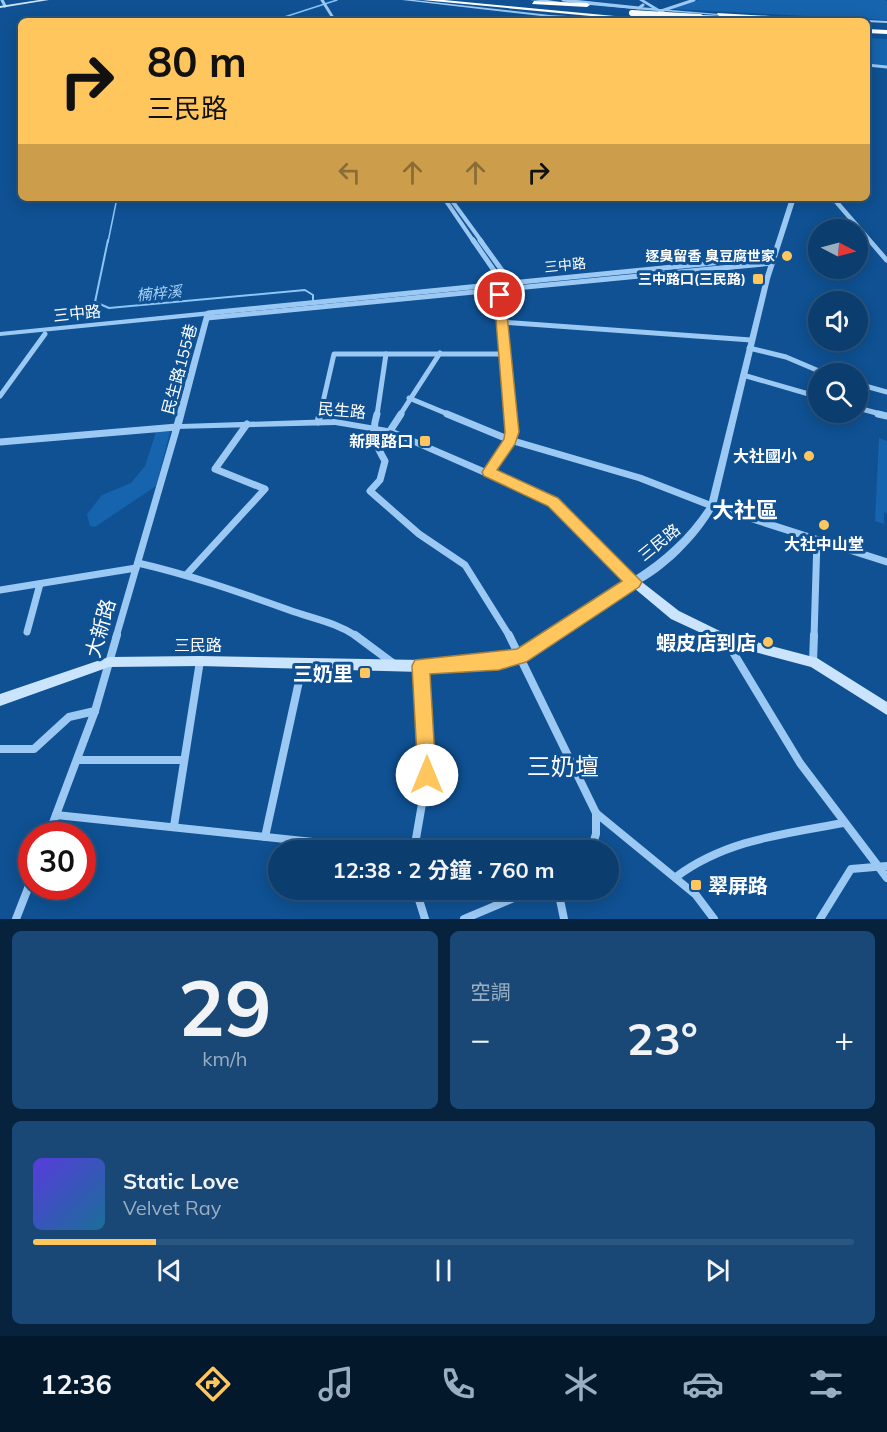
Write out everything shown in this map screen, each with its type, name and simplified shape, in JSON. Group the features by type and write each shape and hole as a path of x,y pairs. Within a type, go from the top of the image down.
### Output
{"highway":[{"path":"427,0 593,18"},
{"path":"427,0 632,18 700,18"},
{"path":"452,0 632,18"},
{"path":"478,0 632,18"},
{"path":"500,0 587,5"},
{"path":"719,14 778,18"},
{"path":"870,28 887,29"},
{"path":"870,28 887,29"}],"main road":[{"path":"2,3 19,0"},
{"path":"2,3 33,0"},
{"path":"2,3 47,0"},
{"path":"634,582 675,615 725,639 813,662 887,709"},
{"name":"三民路","path":"0,700 109,662 200,661 421,666 499,661 520,656 634,582"}],"street":[{"path":"324,0 335,18"},
{"path":"404,0 512,13 632,18"},
{"path":"532,0 661,11 797,18"},
{"path":"563,0 639,8 642,3"},
{"path":"634,0 674,18"},
{"path":"661,11 685,1 694,0"},
{"path":"642,3 664,18"},
{"path":"870,65 887,67"},
{"path":"446,201 504,286"},
{"path":"452,201 511,283"},
{"name":"三民路","path":"634,582 666,561 684,544 696,532 712,506 750,344 792,201"},
{"path":"836,201 884,254 887,261"},
{"path":"0,338 773,260"},
{"name":"三中路","path":"504,286 511,283 773,260"},
{"path":"489,472 510,440 511,396 504,354 500,295 504,286"},
{"name":"三中路","path":"0,334 208,316"},
{"name":"民生路155巷","path":"177,427 208,316"},
{"path":"502,321 750,344 808,366"},
{"path":"0,396 45,334"},
{"path":"390,431 409,398 440,353"},
{"path":"318,422 334,354 504,354"},
{"path":"386,354 380,404 373,427 375,445 385,461 380,480 370,491 418,534 465,565 476,579 520,656 596,813 676,877 696,895 714,919"},
{"path":"743,375 808,394"},
{"path":"868,387 887,392"},
{"path":"409,398 510,440 639,478 712,506 887,562"},
{"path":"868,411 887,416"},
{"name":"民生路","path":"0,442 177,427 247,424 318,422 373,427 390,431 489,472 553,502 634,582"},
{"path":"187,574 265,489 216,470 247,424"},
{"name":"大新路","path":"53,822 95,711 177,427"},
{"path":"813,662 817,540"},
{"path":"0,590 137,566 187,574 303,615 338,624 362,639 396,666"},
{"path":"27,633 40,584"},
{"path":"725,639 758,701 843,824 883,867 887,878"},
{"path":"174,826 182,760 200,661"},
{"path":"265,837 303,663"},
{"path":"416,840 427,775 421,666"},
{"path":"0,749 34,748 69,717 95,711"},
{"path":"78,760 182,760"},
{"path":"594,840 596,813"},
{"path":"56,815 299,840"},
{"path":"676,877 691,864 745,843 843,824"},
{"path":"820,919 851,869 883,867"},
{"path":"16,919 23,900"},
{"path":"419,900 424,919"},
{"path":"464,919 509,900"},
{"path":"560,900 564,919"}],"shaded area":[{"path":"699,0 885,0 887,1 887,20 870,18 670,9"},
{"path":"870,38 887,39 887,65 870,64"},
{"path":"156,432 170,432 156,486 95,527 90,526 87,514 102,495 131,483 145,466"},
{"path":"879,438 887,441 887,514 884,512 884,524 875,521"}],"waterway":[{"name":"楠梓溪","path":"281,18 337,0"},
{"name":"楠梓溪","path":"108,242 116,201"},
{"name":"楠梓溪","path":"108,240 95,302 109,308 305,290 313,295 313,302"}],"place":[{"name":"逐臭留香 臭豆腐世家","path":"787,256"},
{"name":"三中路口(三民路)","path":"758,279"},
{"name":"新興路口","path":"425,441"},
{"name":"大社國小","path":"809,456"},
{"name":"大社中山堂","path":"824,525"},
{"name":"蝦皮店到店","path":"768,642"},
{"name":"三奶里","path":"365,673"},
{"name":"翠屏路","path":"696,885"}],"district":[{"name":"大社區","path":"745,510"},
{"name":"三奶壇","path":"563,766"}],"route":[{"path":"427,775 421,666 499,661 520,656 634,582 553,502 489,472 510,440 512,432 511,396 504,354 500,295"}]}
